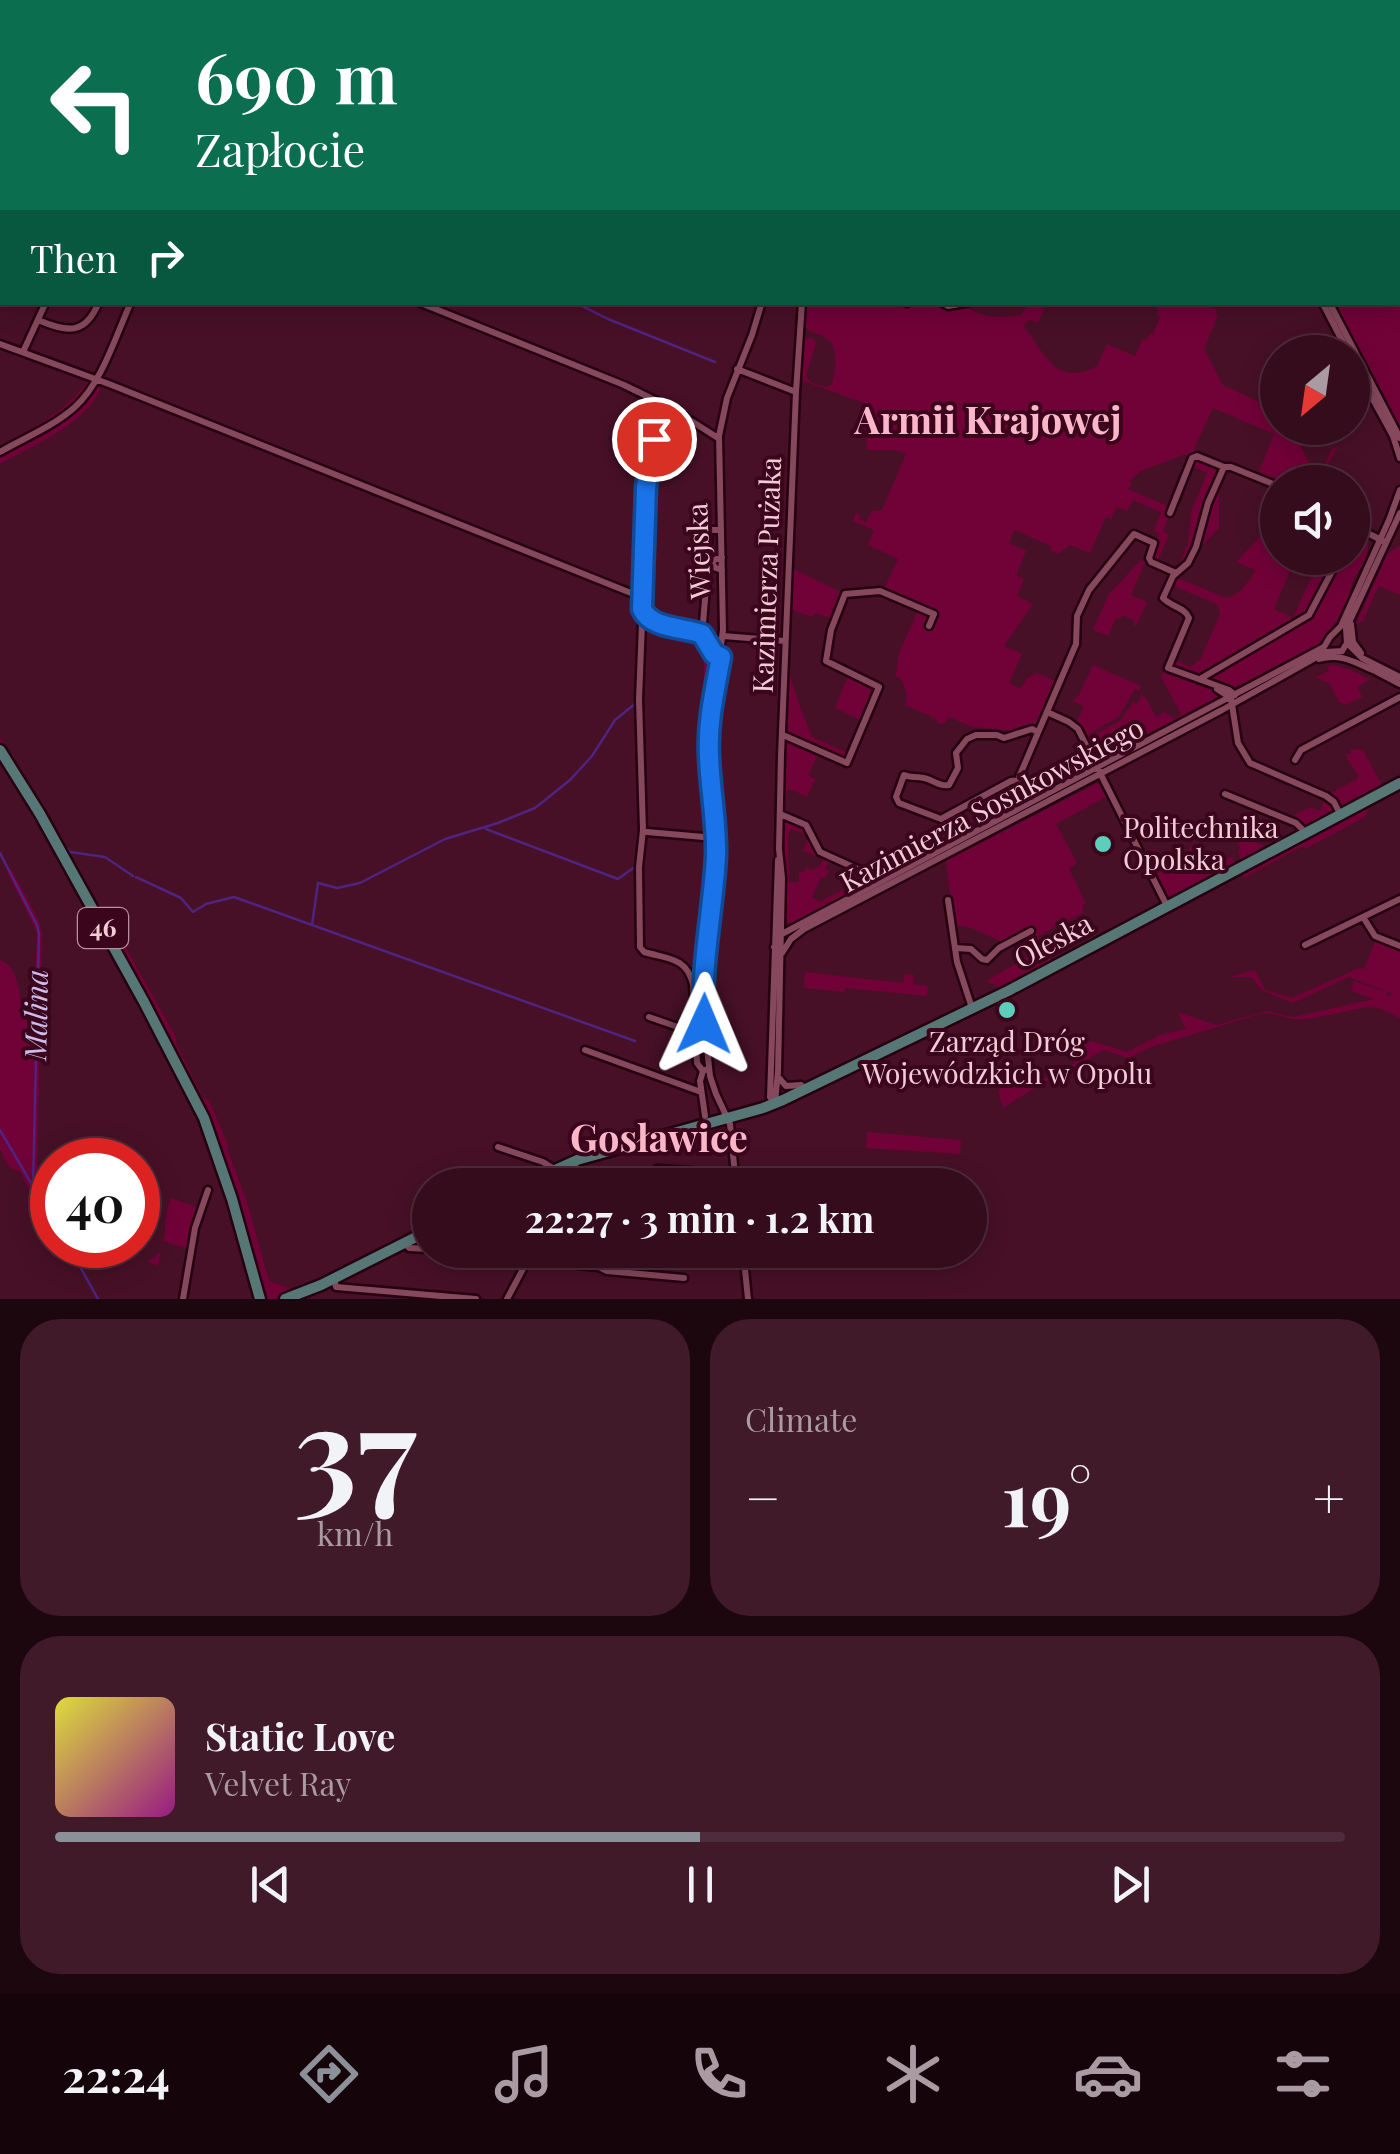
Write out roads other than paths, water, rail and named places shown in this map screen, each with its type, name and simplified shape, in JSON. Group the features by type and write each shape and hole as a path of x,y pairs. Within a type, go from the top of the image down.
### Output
{"main road":[{"name":"46","path":"0,750 40,814 200,1111 258,1298"},
{"name":"Oleska","path":"557,1168 691,1128 818,1081 972,1008 1400,784"},
{"name":"Oleska","path":"774,1100 801,1085 818,1081"},
{"path":"286,1299 412,1239"},
{"path":"294,1299 313,1288"}],"street":[{"path":"23,352 45,305"},
{"path":"38,320 72,330 92,318 98,305"},
{"path":"0,454 81,401 96,380 130,305"},
{"path":"425,305 612,380 662,403 718,438"},
{"name":"Wiejska","path":"719,1116 719,1101 706,1070 703,999 716,858 709,735 723,636 718,438 727,398 761,305"},
{"name":"Kazimierza Pużaka","path":"774,1100 778,1072 785,641 802,305"},
{"path":"1326,305 1340,335"},
{"path":"1327,305 1400,438"},
{"path":"0,344 641,597"},
{"path":"737,370 796,392"},
{"path":"1370,395 1400,458"},
{"path":"662,403 648,468 641,597 644,615 639,699 643,830 639,867 640,947 688,968 693,984 697,1063 706,1070 700,1081 701,1092 719,1116 733,1168"},
{"path":"1182,460 1200,456 1260,479"},
{"path":"1170,512 1192,458"},
{"path":"1224,467 1208,503 1196,546 1163,598 1187,612 1190,618 1168,668 1229,690 1238,744 1250,764 1326,796 1341,815"},
{"path":"1374,663 1342,646 1330,648 1328,642 1341,626 1387,542 1400,490"},
{"path":"1342,646 1400,513"},
{"path":"721,530 709,530 711,561 706,576 702,634 714,654 721,657"},
{"path":"1370,534 1387,542"},
{"path":"1018,780 1076,644 1077,618 1087,594 1130,536 1151,541 1154,545 1150,562 1176,573"},
{"path":"711,561 722,557"},
{"path":"711,561 722,570"},
{"path":"1202,681 1309,615 1330,575"},
{"path":"782,735 847,763 879,685 826,661 831,630 846,594 882,592 934,614 929,626"},
{"path":"1355,612 1350,629 1353,642 1363,655 1400,680"},
{"path":"644,615 654,622 702,634"},
{"path":"1335,633 1340,633 1342,646 1378,672"},
{"path":"723,636 785,641"},
{"name":"Kazimierza Sosnkowskiego","path":"803,926 1219,708 1328,642"},
{"name":"Kazimierza Sosnkowskiego","path":"1233,700 1342,646"},
{"path":"1304,666 1338,656 1400,680"},
{"path":"1202,681 1233,700"},
{"path":"1214,687 1219,708 1230,712 1234,720"},
{"path":"1295,760 1302,750 1397,699"},
{"path":"1047,712 1076,726 1167,906"},
{"path":"1018,780 941,819 899,803 896,797 904,775 922,777 945,787 950,785 958,768 956,754 966,739 994,735 1004,738 1032,729 1038,732"},
{"name":"Kazimierza Sosnkowskiego","path":"780,959 803,926 1030,802 1100,770"},
{"path":"1018,780 1030,802"},
{"path":"1226,794 1296,823 1306,834"},
{"path":"780,814 806,825 820,852 882,880"},
{"path":"646,832 715,838"},
{"name":"Kazimierza Pużaka","path":"774,1100 774,947 780,849"},
{"path":"871,874 871,886"},
{"path":"1305,946 1400,898"},
{"path":"948,900 962,981 972,1008"},
{"path":"781,906 786,922 803,926"},
{"path":"1363,917 1376,936 1400,946"},
{"path":"775,918 781,933"},
{"path":"774,947 781,933 803,926"},
{"path":"955,948 971,949 988,960 999,948 1030,931"},
{"path":"650,1017 694,1032"},
{"path":"585,1050 701,1092"},
{"path":"778,1072 784,1086 801,1085"},
{"path":"498,1147 552,1168"},
{"path":"575,1168 577,1160"},
{"path":"183,1299 195,1228 192,1216 200,1213 208,1190"},
{"path":"405,1243 412,1248"},
{"path":"507,1299 524,1268"},
{"path":"602,1268 684,1278"},
{"path":"745,1268 748,1299"},
{"path":"334,1278 336,1287 476,1299"}],"waterway":[{"path":"580,305 715,362"},
{"path":"312,925 318,883 337,888 360,883 445,839 535,808 570,780 592,756 615,720 636,703"},
{"path":"486,829 618,879 636,866"},
{"path":"63,845 70,852 105,857 133,876"},
{"name":"Malina","path":"0,853 39,934 34,1138"},
{"path":"136,877 181,898 193,912 206,904 234,897 635,1041"},
{"path":"0,1130 30,1181"},
{"path":"81,1268 98,1299"}],"place":[{"name":"Politechnika Opolska","path":"1103,844"},
{"name":"Zarząd Dróg Wojewódzkich w Opolu","path":"1007,1010"}],"district":[{"name":"Armii Krajowej","path":"988,421"},
{"name":"Gosławice","path":"659,1139"}]}
